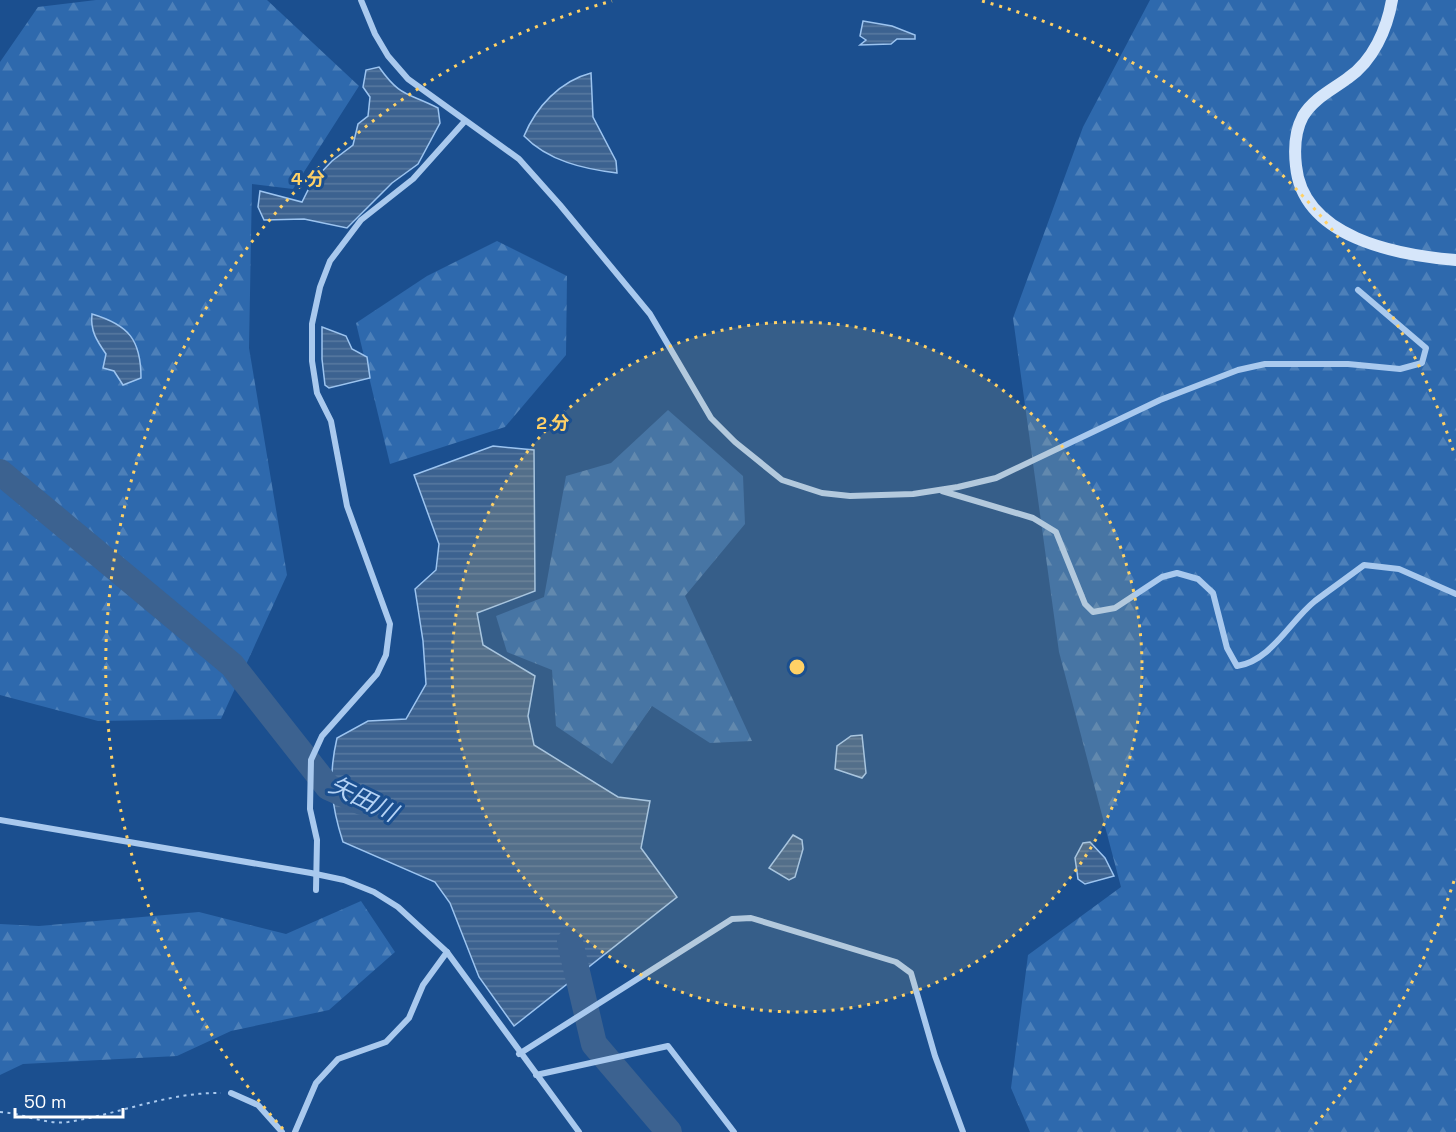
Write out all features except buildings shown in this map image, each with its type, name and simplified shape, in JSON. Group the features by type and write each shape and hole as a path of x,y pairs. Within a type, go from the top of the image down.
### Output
{"street":[{"path":"362,0 375,34 408,79 519,159 560,205 650,314 711,418 735,442 782,480 822,493 850,496 914,494 996,478 1160,400 1238,370 1265,364 1348,364 1400,369 1422,363 1426,348 1358,290"},
{"path":"1392,0 1384,31 1365,64 1316,100 1303,117 1296,143 1297,173 1303,194 1318,216 1338,229 1360,240 1434,258 1456,260"},
{"path":"316,890 316,840 310,809 311,760 322,736 377,674 386,655 390,624 347,506 331,421 317,393 312,361 312,324 320,287 337,253 361,220 413,179 465,121"},
{"path":"939,490 1033,518 1056,532 1085,604 1093,612 1115,608 1162,577 1177,573 1198,579 1213,593 1227,648 1238,666 1250,664 1263,655 1314,602 1364,565 1399,569 1456,594"},
{"path":"0,820 316,874 344,880 374,892 398,907 447,952 519,1054 579,1132"},
{"path":"519,1054 732,919 751,918 896,962 911,973 935,1056 963,1132"},
{"path":"295,1132 316,1083 338,1059 386,1042 410,1018 423,985 447,952"},
{"path":"536,1075 668,1046 734,1132"},
{"path":"231,1093 258,1105 282,1132"}],"path":[{"path":"0,1112 34,1120 66,1122 196,1094 231,1093"}],"green space":[{"path":"96,0 267,0 359,86 293,189 252,184 249,348 287,575 221,719 98,721 0,695 0,62 38,7"},
{"path":"1150,0 1456,0 1456,1132 1030,1132 1011,1088 1028,955 1121,887 1059,652 1013,318 1083,127"},
{"path":"497,241 567,276 566,355 505,427 390,464 356,323 427,276"},
{"path":"668,410 743,476 745,524 685,596 752,741 710,743 652,706 612,764 556,726 552,670 507,652 496,616 544,597 566,476 611,463"},
{"path":"361,901 395,952 329,1010 231,1031 177,1056 23,1064 0,1075 0,924 39,926 199,912 286,934"}],"water":[{"path":"863,21 892,26 915,35 915,39 897,39 891,44 860,45 866,40 860,36"},
{"path":"379,67 399,89 438,108 440,123 418,164 392,183 347,228 304,219 264,220 258,207 260,191 302,202 312,182 332,161 353,145 358,124 368,116 370,97 363,87 366,70"},
{"path":"591,73 593,117 616,161 617,173 592,169 555,158 524,136 535,115 550,97 569,82"},
{"path":"92,314 115,323 130,336 139,354 141,378 123,385 114,371 103,368 106,354 93,331"},
{"path":"322,327 346,336 352,349 367,357 370,378 329,388 325,385"},
{"path":"493,446 534,450 535,591 477,613 483,645 535,676 528,716 534,745 618,797 650,801 641,848 677,897 514,1026 479,977 450,903 435,882 343,842 332,791 332,766 337,738 368,721 406,719 426,684 423,641 415,589 436,570 439,544 414,475"},
{"path":"862,735 866,773 862,778 835,769 837,746 851,736"},
{"path":"793,835 802,840 803,849 795,877 789,880 769,868"},
{"path":"1090,842 1105,858 1114,876 1085,884 1078,879 1075,858 1083,843"}],"waterway":[{"name":"矢田川","path":"0,472 232,665 328,787 362,802"},
{"name":"矢田川","path":"570,942 594,1044 669,1132"}]}
